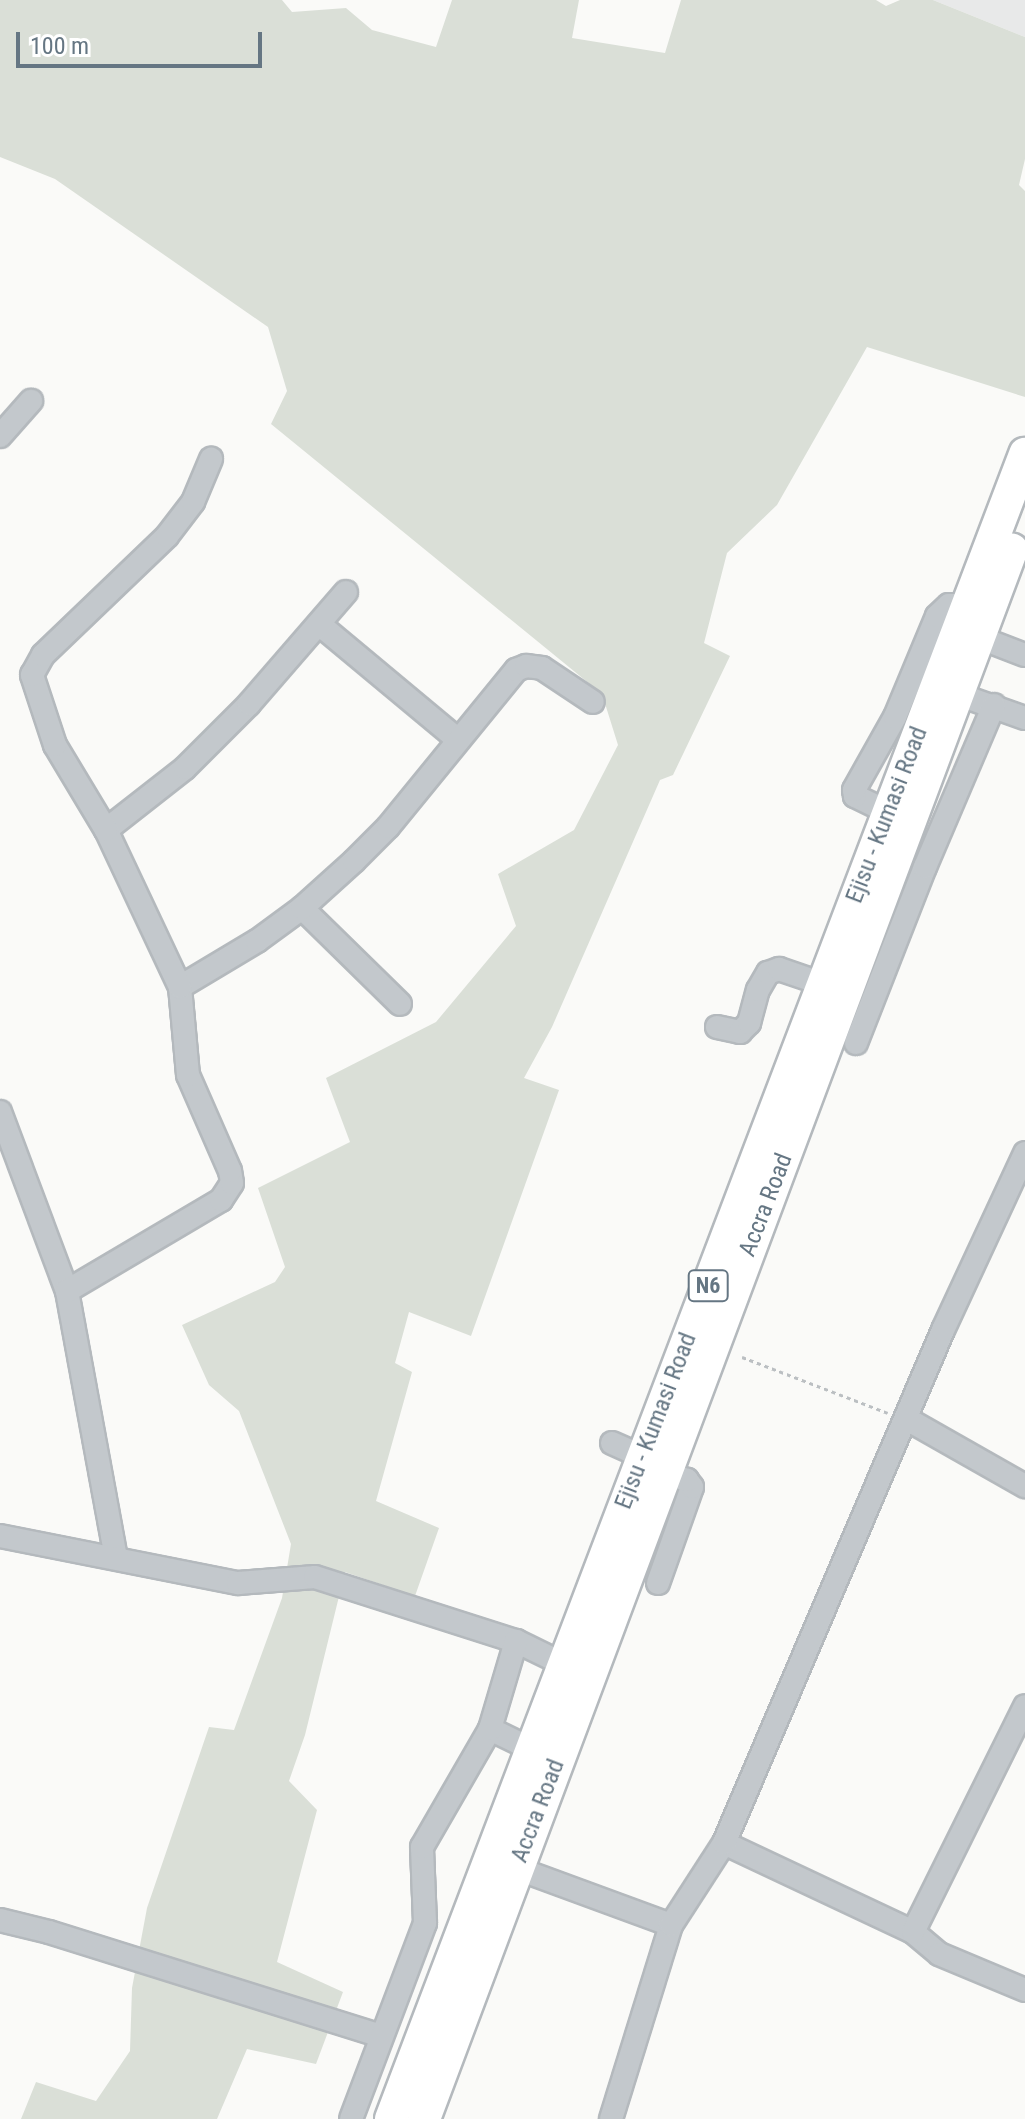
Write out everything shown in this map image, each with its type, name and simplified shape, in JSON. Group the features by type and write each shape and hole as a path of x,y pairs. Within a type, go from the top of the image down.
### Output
{"highway":[{"name":"Ejisu - Kumasi Road","path":"391,2119 565,1665 654,1465 823,984 1025,454"},
{"name":"Accra Road","path":"424,2119 516,1868 654,1465 960,695 978,637 1025,516"}],"street":[{"path":"0,436 31,401"},
{"path":"67,1291 221,1200 232,1183 230,1171 188,1075 180,987 106,830 55,745 32,675 43,655 167,536 193,502 211,459"},
{"path":"106,830 185,768 249,704 346,592"},
{"path":"319,624 458,740"},
{"path":"978,637 1025,655"},
{"path":"180,987 257,941 302,908 388,827 516,670 526,666 542,668 593,702"},
{"path":"960,695 1025,718"},
{"path":"856,1043 925,867 994,705"},
{"path":"302,908 400,1004"},
{"path":"717,1027 740,1032 749,1023 758,990 768,973 779,969 823,984"},
{"path":"0,1112 67,1291 116,1557"},
{"path":"611,2119 671,1925 724,1843 1025,1153"},
{"path":"907,1419 1025,1486"},
{"path":"612,1443 687,1480 692,1487 658,1583"},
{"path":"0,1536 238,1583 315,1577 516,1641 565,1665"},
{"path":"351,2119 425,1923 422,1847 490,1729 516,1641"},
{"path":"913,1932 1025,1706"},
{"path":"490,1729 533,1750"},
{"path":"724,1843 913,1932 939,1954 1025,1990"},
{"path":"516,1868 671,1925"},
{"path":"0,1920 49,1932 381,2036"}],"path":[{"path":"742,1357 907,1419"}],"shaded area":[{"path":"0,0 282,0 292,12 346,8 372,30 436,47 452,0 579,0 572,38 665,53 681,0 876,0 886,6 900,0 933,0 1025,37 1025,159 1019,185 1025,191 1025,397 867,347 777,505 727,553 704,643 730,656 673,775 660,780 552,1027 524,1078 559,1090 471,1336 409,1312 395,1363 412,1372 376,1501 439,1528 415,1596 345,1572 305,1735 289,1781 317,1810 277,1962 343,1992 316,2064 247,2049 217,2119 21,2119 36,2082 96,2101 130,2051 132,1988 147,1908 209,1727 234,1730 282,1598 291,1544 239,1411 209,1385 182,1325 275,1282 285,1267 258,1188 350,1142 326,1078 436,1022 516,926 498,874 574,830 618,745 602,694 271,424 287,391 268,327 55,179 0,157"},
{"path":"933,0 1025,0 1025,37"}]}
